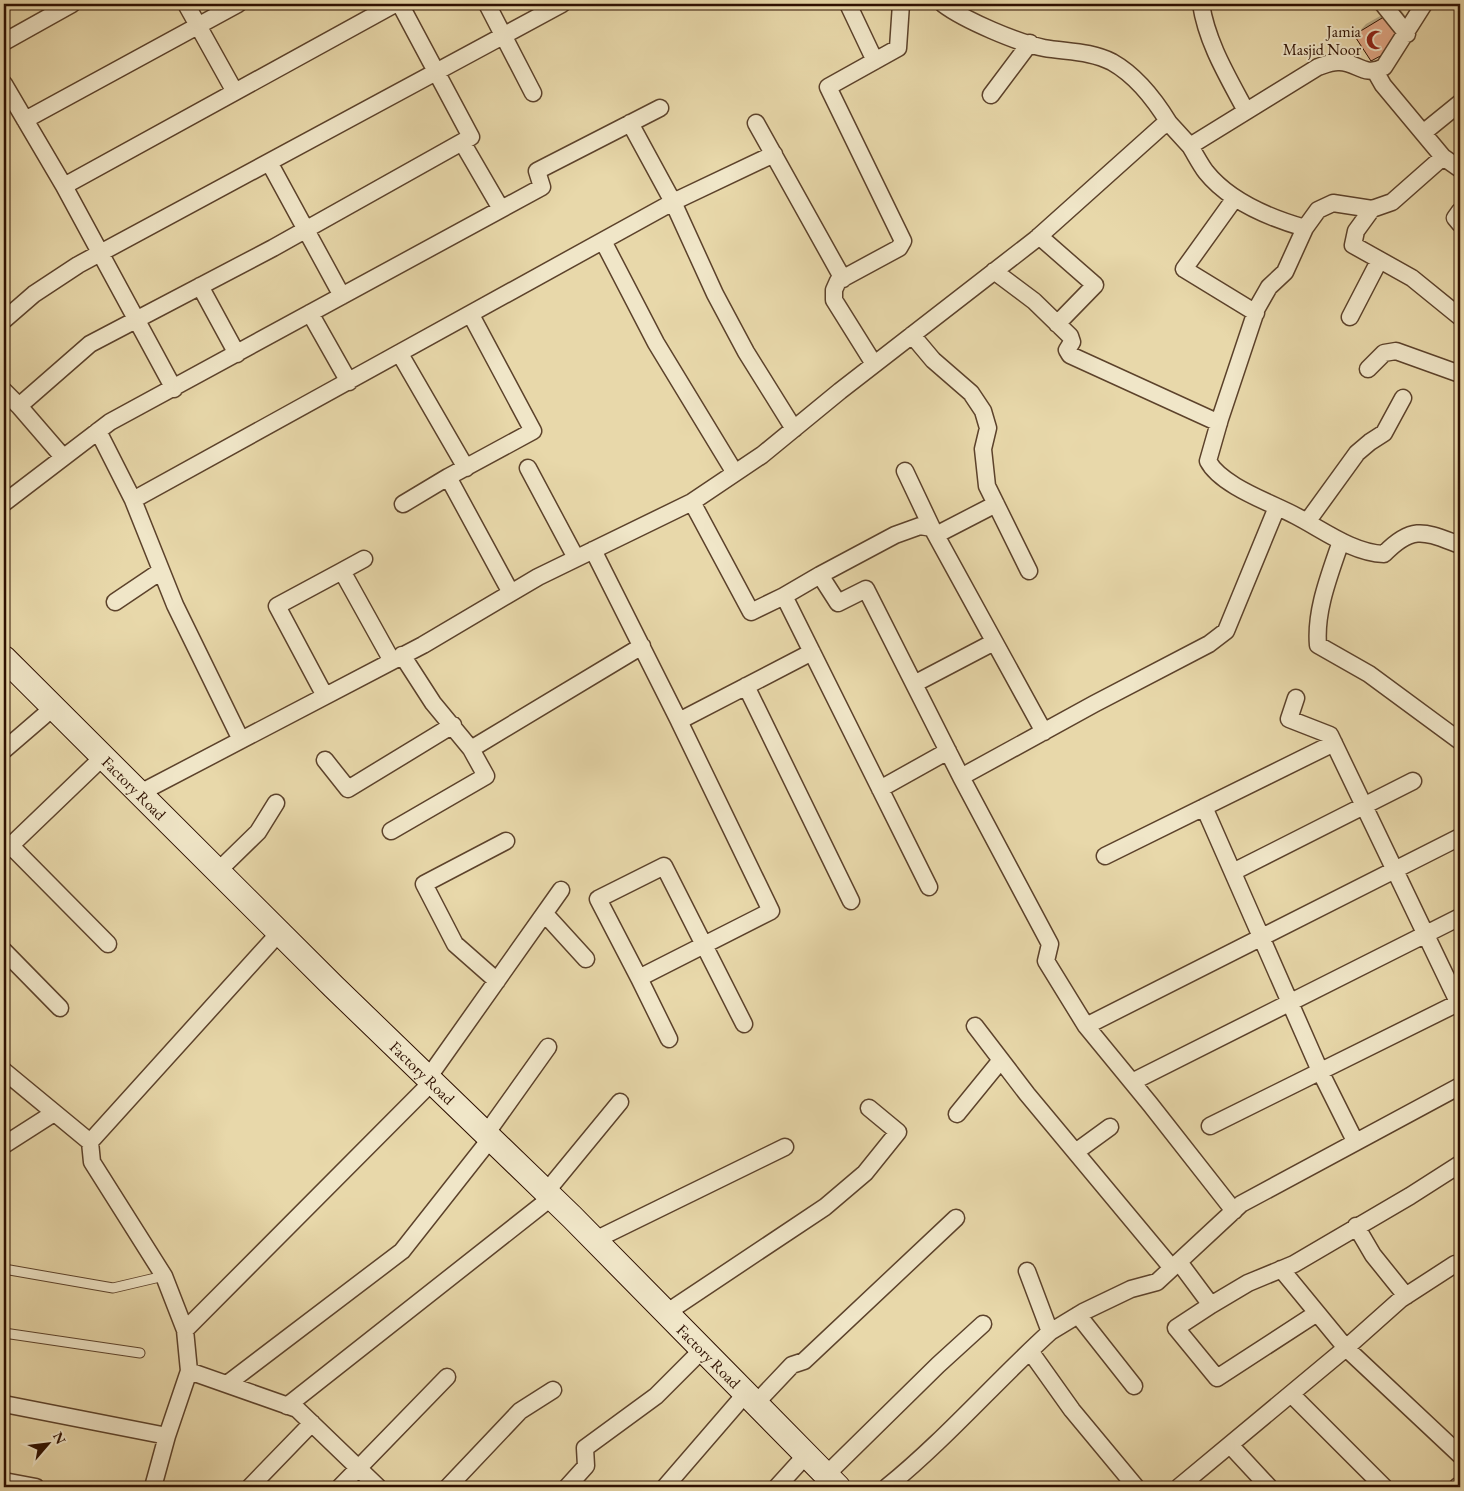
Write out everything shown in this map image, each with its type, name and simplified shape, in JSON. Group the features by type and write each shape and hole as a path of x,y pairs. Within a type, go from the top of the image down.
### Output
{"main road":[{"name":"Factory Road","path":"4,658 280,933 549,1195 752,1397 832,1481"}],"street":[{"path":"186,4 235,92"},
{"path":"25,120 238,4"},
{"path":"64,186 395,4"},
{"path":"19,406 90,344 306,229 471,137 400,4"},
{"path":"487,4 534,92"},
{"path":"4,320 34,294 101,252 562,4"},
{"path":"848,4 875,61"},
{"path":"874,364 834,300 834,290 838,281 899,248 903,241 828,87 898,48 901,4"},
{"path":"943,4 957,15 1043,48 1092,54 1111,62 1130,74 1159,106 1169,123 1190,146 1206,172 1235,198 1280,221 1306,228"},
{"path":"1201,4 1204,25 1218,58 1246,111"},
{"path":"1383,4 1407,34"},
{"path":"1190,146 1318,67 1339,62 1364,71 1375,72 1384,67 1407,34 1424,4"},
{"path":"4,42 61,6"},
{"path":"991,94 1030,43"},
{"path":"1375,72 1383,85 1443,157 1460,168"},
{"path":"4,84 101,252 174,389"},
{"path":"1423,133 1460,103"},
{"path":"4,503 110,422 174,389 542,187 537,171 660,108"},
{"path":"630,123 673,202 719,302 746,352 794,429"},
{"path":"756,123 843,279"},
{"path":"140,793 397,658 510,593 576,558 692,502 762,455 874,364 1039,236 1161,126 1169,123"},
{"path":"462,142 501,209"},
{"path":"133,500 673,202 774,154"},
{"path":"1443,157 1392,202 1372,209 1333,203 1318,210 1306,228 1285,272 1269,288 1256,313 1208,461 1212,468 1260,500 1373,554 1384,554 1394,544 1411,533 1420,532 1460,545"},
{"path":"269,162 342,296"},
{"path":"1235,198 1184,269 1256,313"},
{"path":"1372,209 1356,231 1354,245 1379,261 1412,278 1460,317"},
{"path":"1460,212 1455,218 1460,224"},
{"path":"1039,236 1095,285 1058,324"},
{"path":"603,241 656,343 735,473"},
{"path":"1350,317 1379,261"},
{"path":"994,271 1034,301 1070,336 1072,342 1067,350 1070,354 1219,423"},
{"path":"200,286 237,354"},
{"path":"310,313 349,382"},
{"path":"402,504 533,431 471,315"},
{"path":"912,335 933,360 971,393 983,411 988,428 983,449 987,486 1029,571"},
{"path":"1368,369 1384,353 1396,351 1460,374"},
{"path":"400,354 466,468"},
{"path":"4,391 63,458"},
{"path":"1308,522 1357,453 1384,433 1403,398"},
{"path":"98,431 133,500 161,571 209,678 241,740"},
{"path":"528,468 576,558"},
{"path":"905,471 934,531 1044,732"},
{"path":"448,477 510,593"},
{"path":"692,502 751,612 895,535 920,526 934,531 996,504"},
{"path":"961,777 1209,644 1226,632 1277,507"},
{"path":"1341,540 1322,602 1318,646 1369,674 1460,741"},
{"path":"593,550 772,911 640,978"},
{"path":"325,696 277,606 364,559"},
{"path":"115,602 161,571"},
{"path":"342,571 397,658 471,749 486,776 392,831"},
{"path":"820,575 838,603 866,589 961,777 1050,944 1046,961 1086,1026 1234,1211"},
{"path":"784,596 929,887"},
{"path":"914,684 994,642"},
{"path":"471,749 642,646"},
{"path":"679,721 812,652"},
{"path":"746,686 851,901"},
{"path":"1210,1126 1460,1004 1330,735 1289,719 1296,698"},
{"path":"4,750 54,707"},
{"path":"325,760 348,789 453,726"},
{"path":"1105,856 1334,743"},
{"path":"880,789 948,751"},
{"path":"104,757 7,848 108,944"},
{"path":"1233,872 1413,782"},
{"path":"218,871 258,832 276,803"},
{"path":"1204,807 1320,1071 1355,1142"},
{"path":"1086,1026 1460,838"},
{"path":"497,981 455,944 424,884 506,840"},
{"path":"669,1039 640,978 598,899 664,866 744,1024"},
{"path":"185,1330 430,1080 561,890"},
{"path":"545,914 586,959"},
{"path":"1132,1082 1460,917"},
{"path":"153,1487 167,1436 189,1371 185,1330 164,1276 97,1171 89,1154 90,1142 280,933"},
{"path":"4,951 60,1008"},
{"path":"975,1026 1027,1094 1210,1304"},
{"path":"227,1384 402,1250 488,1136 548,1047"},
{"path":"957,1114 1001,1060"},
{"path":"4,1071 90,1142"},
{"path":"887,1487 944,1437 1050,1332 1078,1315 1131,1289 1157,1282 1241,1204 1460,1086"},
{"path":"286,1406 549,1195 620,1102"},
{"path":"666,1313 825,1207 865,1173 898,1132 869,1108"},
{"path":"4,1145 54,1113"},
{"path":"1077,1151 1110,1127"},
{"path":"594,1240 785,1147"},
{"path":"1317,1313 1217,1378 1176,1328 1210,1304 1248,1283 1281,1269 1410,1196 1460,1164"},
{"path":"665,1487 752,1397 792,1365 804,1362 956,1218"},
{"path":"1356,1226 1373,1255 1406,1296"},
{"path":"1179,1487 1406,1296 1454,1264 1460,1264"},
{"path":"1281,1269 1346,1348 1460,1455"},
{"path":"1027,1271 1050,1332"},
{"path":"1078,1315 1134,1386"},
{"path":"832,1481 938,1365 984,1324"},
{"path":"567,1487 586,1466 585,1448 656,1396 703,1349"},
{"path":"1030,1350 1072,1410 1136,1487"},
{"path":"189,1371 297,1409 378,1487"},
{"path":"340,1487 446,1377"},
{"path":"448,1487 520,1411 553,1390"},
{"path":"1291,1394 1384,1487"},
{"path":"4,1404 167,1436"},
{"path":"250,1487 312,1423"},
{"path":"1230,1445 1269,1487"},
{"path":"777,1487 807,1454"},
{"path":"4,1481 36,1487"}],"lane":[{"path":"4,1269 113,1288 164,1276"},
{"path":"4,1334 140,1353"}],"building":[{"name":"Jamia Masjid Noor","path":"1387,15 1399,32 1388,52 1371,61 1354,35"}],"place":[{"name":"Jamia Masjid Noor","path":"1376,40"}]}
